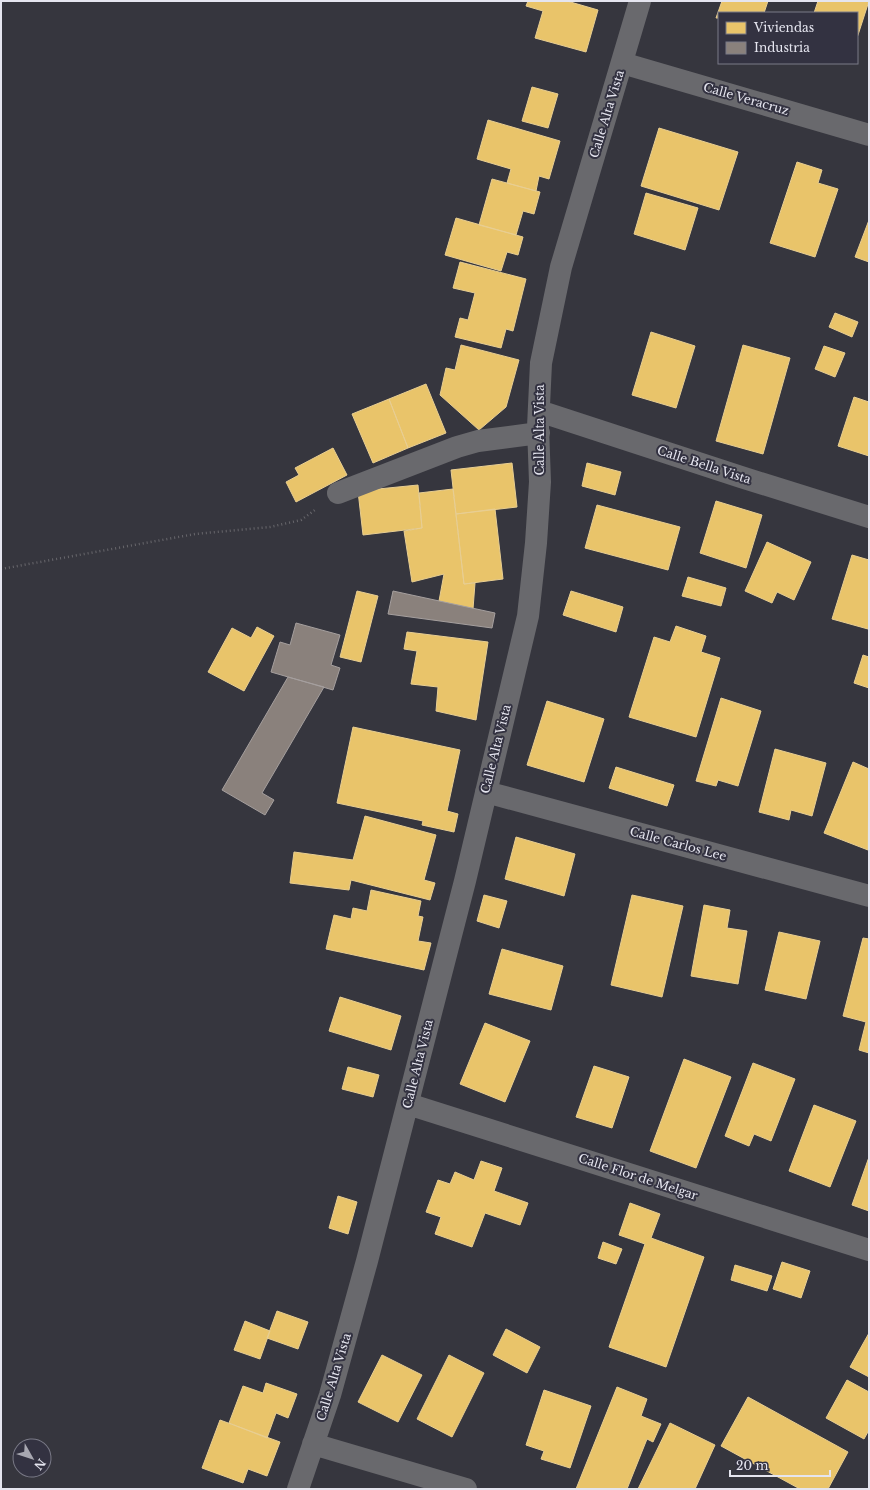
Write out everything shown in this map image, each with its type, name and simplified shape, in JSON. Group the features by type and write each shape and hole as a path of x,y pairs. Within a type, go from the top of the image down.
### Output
{"street":[{"name":"Calle Alta Vista","path":"298,1489 332,1387 408,1104 465,881 528,616 536,543 540,482 539,411 541,363 561,267 640,1"},
{"name":"Calle Veracruz","path":"622,63 869,136"},
{"name":"Calle Bella Vista","path":"539,411 734,475 869,517"},
{"path":"338,493 457,447 478,441 539,433"},
{"name":"Calle Carlos Lee","path":"486,792 869,896"},
{"name":"Calle Flor de Melgar","path":"408,1104 869,1250"},
{"path":"313,1444 466,1489"}],"path":[{"path":"1,569 194,534 270,527 301,520 338,493"}],"building: Viviendas":[{"path":"528,1 567,1 598,10 586,52 535,38 543,11 526,6"},
{"path":"722,1 768,1 764,12 718,12"},
{"path":"818,1 869,1 858,35 858,12 814,12"},
{"path":"532,87 558,94 548,128 522,121"},
{"path":"488,120 560,141 549,179 539,176 536,191 507,183 511,169 477,159"},
{"path":"659,128 738,152 719,210 641,186"},
{"path":"797,162 822,170 818,183 838,189 815,257 770,243"},
{"path":"492,179 540,192 534,214 523,211 516,235 479,225"},
{"path":"646,193 698,208 685,250 634,234"},
{"path":"456,218 523,237 518,255 507,252 501,271 445,255"},
{"path":"869,220 869,262 855,257"},
{"path":"460,262 526,279 513,331 506,329 501,348 455,337 460,318 468,320 475,293 453,288"},
{"path":"835,313 858,322 852,337 829,327"},
{"path":"651,332 695,346 676,408 632,395"},
{"path":"461,345 519,360 506,407 479,430 440,395 446,368 455,370"},
{"path":"743,345 790,358 763,454 716,441"},
{"path":"824,346 845,353 835,377 815,369"},
{"path":"426,384 446,433 408,448 389,399"},
{"path":"854,397 869,402 869,456 838,446"},
{"path":"389,399 408,448 373,463 352,414"},
{"path":"333,448 347,475 296,502 286,482 299,475 295,468"},
{"path":"512,463 517,507 456,514 451,470"},
{"path":"587,463 621,472 615,495 582,486"},
{"path":"418,485 422,528 363,535 358,491"},
{"path":"453,489 464,584 475,583 473,609 439,601 444,574 412,582 404,531 422,528 419,493"},
{"path":"716,501 762,515 746,568 700,553"},
{"path":"597,505 680,527 668,570 585,548"},
{"path":"495,509 503,579 464,584 456,514"},
{"path":"767,542 811,562 794,600 777,592 772,603 745,591"},
{"path":"852,555 869,560 868,629 832,619"},
{"path":"688,577 726,588 721,606 682,596"},
{"path":"357,591 378,596 361,662 340,657"},
{"path":"571,591 623,607 616,632 563,615"},
{"path":"676,626 706,636 701,652 720,658 696,737 629,717 654,637 670,642"},
{"path":"257,627 274,636 244,691 208,672 232,628 251,638"},
{"path":"407,632 488,642 476,720 436,711 438,687 411,684 417,651 404,649"},
{"path":"863,655 869,657 869,688 854,683"},
{"path":"721,698 761,711 738,786 718,780 716,786 696,781"},
{"path":"547,701 604,719 584,782 527,765"},
{"path":"353,727 460,750 447,811 458,814 454,832 422,825 423,821 337,803"},
{"path":"775,749 826,763 812,816 791,810 789,820 759,812"},
{"path":"853,762 869,769 868,850 824,833"},
{"path":"616,767 674,785 667,806 609,788"},
{"path":"365,816 436,835 424,880 435,883 430,900 351,880 349,890 290,883 294,852 353,860"},
{"path":"516,837 575,854 564,896 505,879"},
{"path":"371,890 421,901 418,916 423,917 418,941 431,943 424,970 326,949 334,915 351,919 353,908 367,911"},
{"path":"484,895 507,901 499,928 477,921"},
{"path":"632,895 683,906 662,997 611,985"},
{"path":"704,905 730,910 727,928 747,931 738,984 691,976"},
{"path":"779,932 820,941 806,999 765,990"},
{"path":"863,938 869,939 869,1053 859,1050 866,1022 843,1016"},
{"path":"502,949 563,966 551,1010 489,994"},
{"path":"340,997 401,1016 391,1050 329,1031"},
{"path":"485,1023 530,1041 505,1102 460,1084"},
{"path":"684,1059 731,1077 696,1168 650,1151"},
{"path":"753,1063 795,1079 771,1141 754,1134 749,1146 725,1136"},
{"path":"594,1066 629,1077 612,1128 576,1117"},
{"path":"348,1067 379,1075 373,1097 342,1089"},
{"path":"814,1105 856,1121 830,1187 789,1171"},
{"path":"869,1157 869,1211 852,1205"},
{"path":"481,1161 502,1168 494,1191 528,1203 520,1225 485,1213 472,1247 435,1234 441,1217 426,1212 438,1180 450,1184 455,1172 474,1180"},
{"path":"338,1196 357,1202 348,1234 329,1228"},
{"path":"630,1203 660,1214 651,1238 704,1257 666,1367 609,1347 645,1244 619,1235"},
{"path":"603,1242 622,1249 616,1264 598,1258"},
{"path":"782,1262 810,1271 801,1298 773,1289"},
{"path":"735,1265 772,1276 767,1291 731,1280"},
{"path":"277,1311 308,1322 298,1349 267,1338"},
{"path":"245,1321 270,1331 260,1359 234,1350"},
{"path":"506,1329 540,1347 527,1373 493,1355"},
{"path":"869,1333 869,1377 850,1367"},
{"path":"382,1355 422,1375 398,1422 358,1402"},
{"path":"449,1355 484,1373 452,1437 417,1419"},
{"path":"847,1380 869,1392 869,1430 864,1439 826,1418"},
{"path":"266,1383 297,1394 288,1418 276,1413 267,1438 229,1423 243,1386 263,1393"},
{"path":"617,1387 647,1399 641,1416 661,1424 653,1442 647,1439 627,1489 576,1489"},
{"path":"544,1390 591,1406 570,1468 541,1459 544,1451 526,1445"},
{"path":"748,1397 848,1452 828,1489 800,1489 721,1446"},
{"path":"220,1420 280,1442 267,1476 248,1469 243,1483 202,1468"},
{"path":"670,1423 715,1445 695,1489 638,1489"}],"building: Industria":[{"path":"393,591 495,613 492,628 388,614"},
{"path":"296,623 340,635 331,665 340,668 333,690 271,672 280,642 290,645"},
{"path":"288,677 324,687 262,793 274,800 265,815 222,790"}]}
